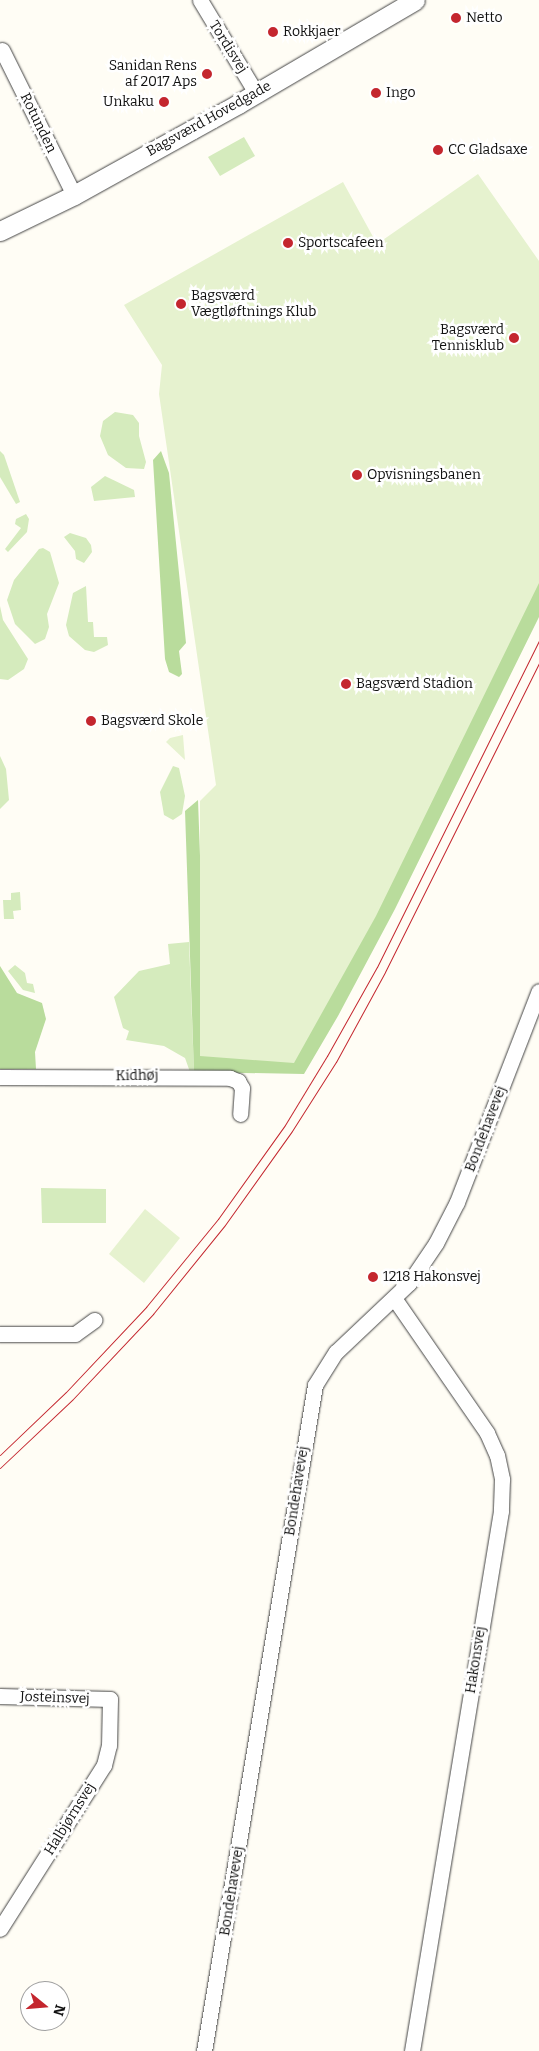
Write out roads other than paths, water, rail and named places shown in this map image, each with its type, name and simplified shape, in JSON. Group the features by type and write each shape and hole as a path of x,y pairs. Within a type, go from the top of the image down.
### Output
{"street":[{"name":"Tordisvej","path":"200,0 256,93"},
{"name":"Bagsværd Hovedgade","path":"0,231 74,195 256,93 415,0"},
{"name":"Rotunden","path":"2,50 74,195"},
{"name":"Bondehavevej","path":"204,2051 315,1385 336,1352 408,1283 436,1243 457,1202 539,991"},
{"name":"Kidhøj","path":"0,1077 230,1078 238,1081 242,1088 240,1114"},
{"name":"Hakonsvej","path":"394,1298 486,1433 497,1455 502,1478 501,1512 412,2051"},
{"path":"0,1334 75,1334 94,1320"},
{"name":"Josteinsvej","path":"0,1696 110,1700"},
{"name":"Halbjørnsvej","path":"0,1929 104,1765 108,1745 110,1700"}],"tram line":[{"path":"0,1455 66,1392 146,1307 218,1219 285,1125 327,1056 377,967 539,640"},
{"path":"0,1468 73,1399 153,1314 225,1225 292,1131 336,1062 385,972 539,663"}],"place":[{"name":"Netto","path":"456,18"},
{"name":"Rokkjaer","path":"273,32"},
{"name":"Sanidan Rens af 2017 Aps","path":"207,74"},
{"name":"Ingo","path":"376,93"},
{"name":"Unkaku","path":"164,102"},
{"name":"CC Gladsaxe","path":"438,150"},
{"name":"Sportscafeen","path":"288,243"},
{"name":"Bagsværd Vægtløftnings Klub","path":"181,304"},
{"name":"Bagsværd Tennisklub","path":"514,338"},
{"name":"Opvisningsbanen","path":"357,475"},
{"name":"Bagsværd Stadion","path":"346,684"},
{"name":"Bagsværd Skole","path":"91,721"},
{"name":"1218 Hakonsvej","path":"373,1277"}]}
